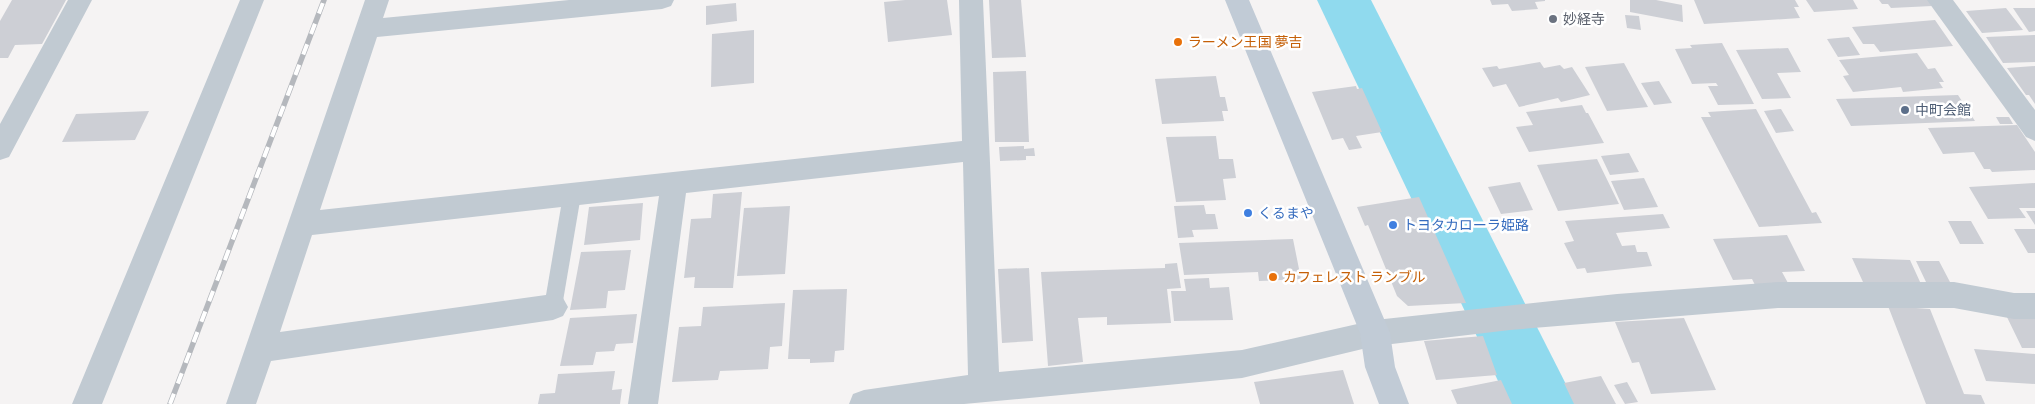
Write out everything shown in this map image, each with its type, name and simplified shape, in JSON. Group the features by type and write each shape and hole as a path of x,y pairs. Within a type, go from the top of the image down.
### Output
{"street":[{"path":"0,149 80,0"},
{"path":"87,404 252,0"},
{"path":"241,404 377,0"},
{"path":"367,29 662,0"},
{"path":"971,0 984,388"},
{"path":"1237,0 1375,333 1380,367 1394,404"},
{"path":"1939,0 1981,54 2035,130"},
{"path":"301,224 976,150"},
{"path":"643,404 674,184"},
{"path":"864,404 984,388 1242,364 1375,333 1498,318 1778,295 1954,295 2014,306 2035,306"},
{"path":"258,349 553,306"}],"lane":[{"path":"553,306 572,195"}],"building":[{"path":"12,0 66,0 42,44 15,45 8,58 0,58 0,21"},
{"path":"947,0 952,35 888,42 884,2"},
{"path":"989,0 1021,0 1026,57 992,58"},
{"path":"1490,0 1545,1 1535,2 1538,9 1512,11 1508,4 1492,5"},
{"path":"1630,0 1656,0 1682,5 1683,22 1630,12"},
{"path":"1694,0 1795,0 1799,7 1794,7 1800,18 1704,24"},
{"path":"1806,0 1853,0 1858,9 1814,12"},
{"path":"1879,0 1928,0 1932,6 1891,8 1888,4 1882,4"},
{"path":"736,3 737,21 706,25 706,6"},
{"path":"2006,8 2023,30 1982,33 1966,11"},
{"path":"2013,8 2035,8 2035,31 2029,32"},
{"path":"1625,15 1639,16 1641,30 1627,28"},
{"path":"1935,20 1953,46 1880,52 1874,44 1863,44 1852,27"},
{"path":"754,30 754,83 711,87 712,34"},
{"path":"2035,35 2035,62 2003,63 1986,37"},
{"path":"1849,37 1860,55 1838,57 1827,39"},
{"path":"1722,43 1754,104 1718,105 1708,86 1718,86 1716,83 1692,84 1675,49 1692,48 1690,45"},
{"path":"1788,48 1801,72 1777,73 1791,98 1762,99 1736,50"},
{"path":"1917,53 1928,69 1935,68 1944,82 1939,82 1943,88 1903,92 1901,87 1853,92 1843,76 1849,75 1839,60"},
{"path":"1540,62 1544,68 1560,65 1564,69 1572,67 1590,95 1561,102 1558,98 1519,107 1506,84 1493,87 1482,68 1497,66 1499,69"},
{"path":"1624,63 1648,107 1607,111 1585,67"},
{"path":"2035,66 2035,104 2029,95 2026,95 2007,68"},
{"path":"1026,71 1029,142 995,142 993,72"},
{"path":"1216,76 1220,97 1225,97 1228,111 1222,111 1224,121 1162,124 1155,79"},
{"path":"1659,81 1672,103 1654,105 1641,83"},
{"path":"1356,86 1357,89 1362,88 1382,132 1356,136 1362,148 1349,150 1343,138 1332,140 1312,92"},
{"name":"中町会館","path":"1958,95 1975,121 1851,126 1836,99"},
{"path":"1582,105 1604,143 1529,152 1516,127 1533,125 1526,112"},
{"path":"1756,109 1812,213 1816,212 1822,223 1759,227 1701,117 1711,117 1708,112"},
{"path":"1781,109 1794,131 1776,133 1764,111"},
{"path":"149,111 135,140 62,142 76,114"},
{"path":"1996,117 2009,117 2013,124 2000,124"},
{"path":"2017,125 2035,152 2035,170 1992,172 1990,169 1984,169 1974,152 1943,154 1928,128"},
{"path":"1216,136 1219,159 1233,159 1236,178 1223,179 1226,200 1176,202 1166,137"},
{"path":"1024,146 1024,149 1034,148 1035,156 1026,156 1026,160 1000,161 999,147"},
{"path":"1629,153 1639,172 1610,175 1601,156"},
{"path":"1597,159 1619,204 1558,211 1537,165"},
{"path":"1644,178 1658,207 1624,210 1611,181"},
{"path":"1520,182 1533,210 1501,214 1488,187"},
{"path":"2035,183 2035,208 2019,208 2026,218 1988,219 1969,187"},
{"path":"742,192 733,288 694,288 695,277 684,278 691,219 711,218 713,194"},
{"path":"1419,197 1466,303 1408,306 1397,296 1368,225 1365,226 1357,207"},
{"path":"643,203 640,240 584,245 589,207"},
{"path":"1204,205 1206,214 1215,214 1218,229 1192,230 1194,237 1178,238 1174,206"},
{"path":"790,206 785,274 737,276 744,208"},
{"path":"2026,211 2035,211 2035,225"},
{"path":"1663,214 1670,228 1616,233 1622,246 1635,245 1637,252 1647,252 1652,266 1587,273 1585,268 1577,269 1564,243 1574,241 1565,221"},
{"path":"1948,221 1971,221 1984,244 1960,244"},
{"path":"2014,229 2035,229 2035,253 2028,253"},
{"path":"1787,235 1805,271 1782,272 1788,283 1755,285 1752,279 1733,280 1713,239"},
{"path":"1293,239 1301,279 1259,281 1258,272 1184,275 1179,243"},
{"path":"631,250 625,290 608,291 606,308 570,310 581,252"},
{"path":"1852,258 1910,260 1921,284 1863,282"},
{"path":"1916,261 1939,261 1950,282 1926,282"},
{"path":"1177,263 1181,288 1167,289 1171,323 1107,325 1107,317 1078,318 1083,362 1048,366 1041,272 1165,268 1165,264"},
{"path":"1029,268 1033,341 1002,343 998,269"},
{"path":"1209,278 1210,288 1229,287 1233,320 1174,321 1171,291 1186,291 1184,279"},
{"path":"847,289 844,350 835,351 834,362 810,363 810,359 788,359 793,290"},
{"path":"785,303 782,346 770,347 768,369 720,371 718,380 672,382 679,327 701,326 703,307"},
{"path":"1888,306 1930,309 1964,394 1981,395 1985,404 1926,404"},
{"path":"2005,313 2035,314 2035,348 2022,348"},
{"path":"637,314 633,343 616,344 614,351 596,352 593,365 560,366 570,318"},
{"path":"1684,318 1716,390 1651,394 1639,362 1632,363 1615,322"},
{"path":"1483,336 1497,375 1436,380 1424,341"},
{"path":"1974,349 2035,354 2035,384 1986,381"},
{"path":"1343,370 1354,404 1260,404 1254,382"},
{"path":"615,371 612,390 622,389 620,404 538,404 540,394 555,393 558,374"},
{"path":"1601,376 1616,404 1574,404 1564,383"},
{"path":"1501,380 1512,404 1457,404 1451,390"},
{"path":"1627,382 1638,402 1625,404 1614,385"}],"waterway":[{"path":"1344,0 1543,404"}],"railway":[{"path":"170,404 324,0"}],"place":[{"name":"妙経寺","path":"1553,19"},
{"name":"ラーメン王国 夢吉","path":"1178,42"},
{"name":"中町会館","path":"1905,110"},
{"name":"くるまや","path":"1248,213"},
{"name":"トヨタカローラ姫路","path":"1393,225"},
{"name":"カフェレスト ランブル","path":"1273,277"}]}
